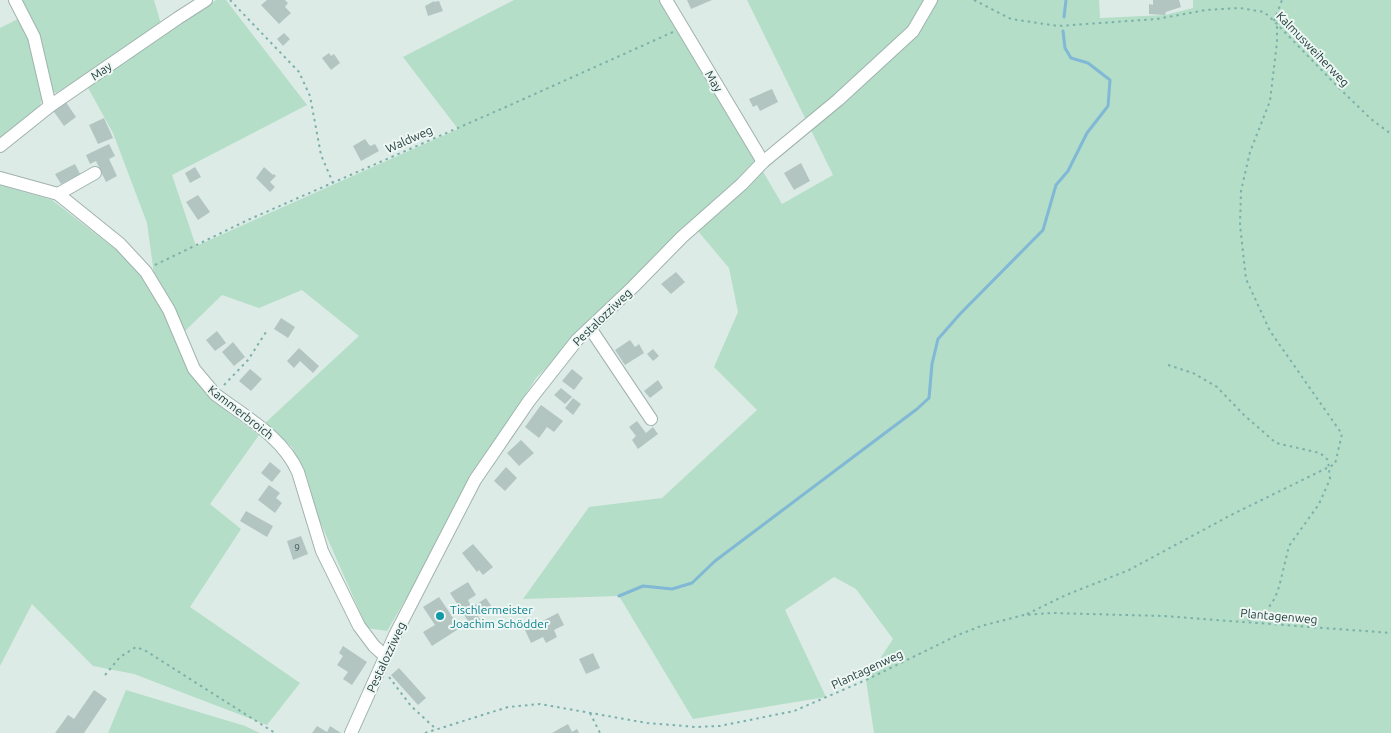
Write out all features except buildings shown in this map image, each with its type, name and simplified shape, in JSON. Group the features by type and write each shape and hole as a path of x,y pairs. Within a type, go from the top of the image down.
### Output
{"street":[{"path":"15,0 34,37 50,106"},
{"name":"May","path":"0,146 50,106 206,0"},
{"name":"May","path":"666,0 763,162"},
{"name":"Pestalozziweg","path":"351,733 383,661 475,480 530,400 577,340 682,237 742,184 763,162 838,100 913,31 931,0"},
{"path":"58,194 95,173"},
{"name":"Kammerbroich","path":"0,178 58,194 120,244 146,272 169,310 194,370 215,394 275,438 292,459 298,472 322,550 359,626 383,661"},
{"path":"590,328 652,418"}],"path":[{"path":"230,0 299,72 310,96 321,155 334,183"},
{"name":"Kalmusweiherweg","path":"974,0 1012,19 1058,26 1157,19 1206,10 1240,8 1264,12 1331,81 1391,134"},
{"path":"1274,21 1282,0"},
{"path":"1024,615 1066,595 1129,570 1230,516 1335,464 1342,434 1270,331 1246,278 1240,226 1241,191 1250,152 1270,101 1277,42 1277,24"},
{"name":"Waldweg","path":"146,272 165,260 250,219 682,28"},
{"path":"215,394 248,360 266,332"},
{"path":"1168,365 1193,373 1217,386 1244,416 1276,443 1320,453 1328,460 1330,479 1319,504 1289,546 1280,587 1275,598 1267,610 1244,622"},
{"name":"Plantagenweg","path":"424,733 508,707 540,704 647,723 696,727 720,726 794,711 866,680 958,636 982,626 1024,615 1052,613 1163,616 1352,632 1391,633"},
{"path":"105,675 120,657 136,647 146,651 275,733"},
{"path":"383,661 411,706 436,729"},
{"path":"590,712 600,733"}],"green space":[{"path":"18,0 154,0 161,24 107,62 56,93 50,90"},
{"path":"216,0 226,0 307,105 172,175 196,246 458,129 403,57 514,0 662,0 782,204 833,175 747,0 1099,0 1100,18 1165,15 1193,8 1193,0 1391,0 1391,733 874,733 866,680 893,639 856,589 834,577 785,610 826,697 693,719 619,596 523,599 589,507 662,498 757,410 714,367 738,312 729,268 692,224 536,378 473,477 469,475 471,478 420,575 387,631 367,628 318,517 307,477 292,447 264,424 359,336 302,290 259,308 222,295 185,331 154,274 147,223 113,133 87,86"},
{"path":"20,18 29,36 43,95 40,105 0,148 0,28"},
{"path":"0,185 52,200 128,259 147,280 220,404 259,435 210,504 241,529 190,607 300,683 267,725 134,674 93,666 32,604 0,666"},
{"path":"126,690 245,726 260,733 108,733"}],"waterway":[{"path":"1064,17 1066,0"},
{"path":"619,596 643,586 672,589 692,583 715,561 929,398 932,364 938,339 1043,230 1056,185 1068,171 1087,133 1108,106 1110,80 1088,63 1071,58 1065,48 1063,31"}],"place":[{"name":"Tischlermeister Joachim Schödder","path":"440,616"}]}
